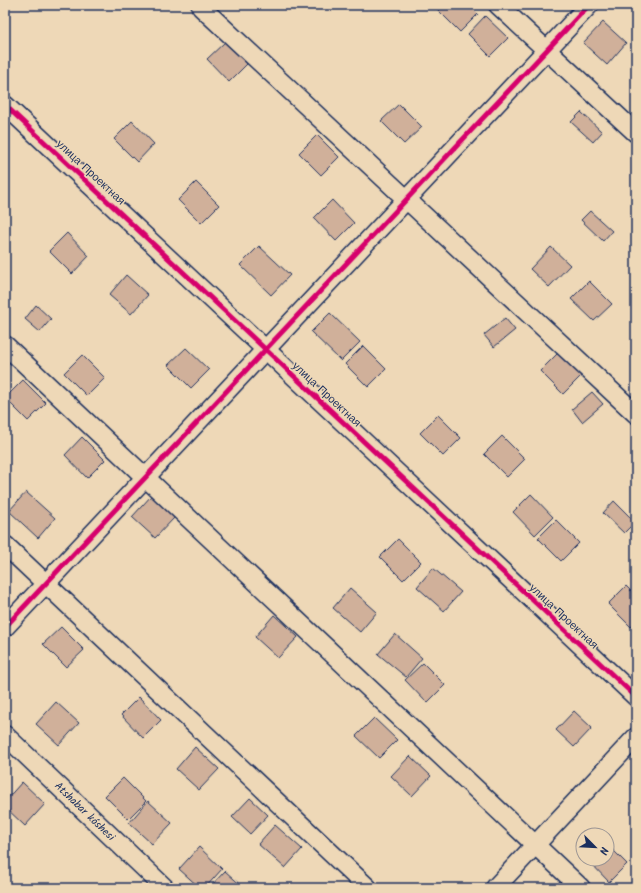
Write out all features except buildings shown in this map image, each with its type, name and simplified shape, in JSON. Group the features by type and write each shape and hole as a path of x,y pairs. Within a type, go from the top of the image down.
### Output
{"street":[{"path":"498,5 636,133"},
{"path":"5,627 589,5"},
{"path":"201,7 636,414"},
{"name":"улица Проектная","path":"5,105 636,698"},
{"path":"5,345 581,888"},
{"path":"5,545 368,888"},
{"name":"Atshabar kóshesi","path":"5,735 166,888"},
{"path":"495,888 636,737"}],"cycle path":[{"path":"5,627 589,5"},
{"path":"5,105 636,697"}]}
